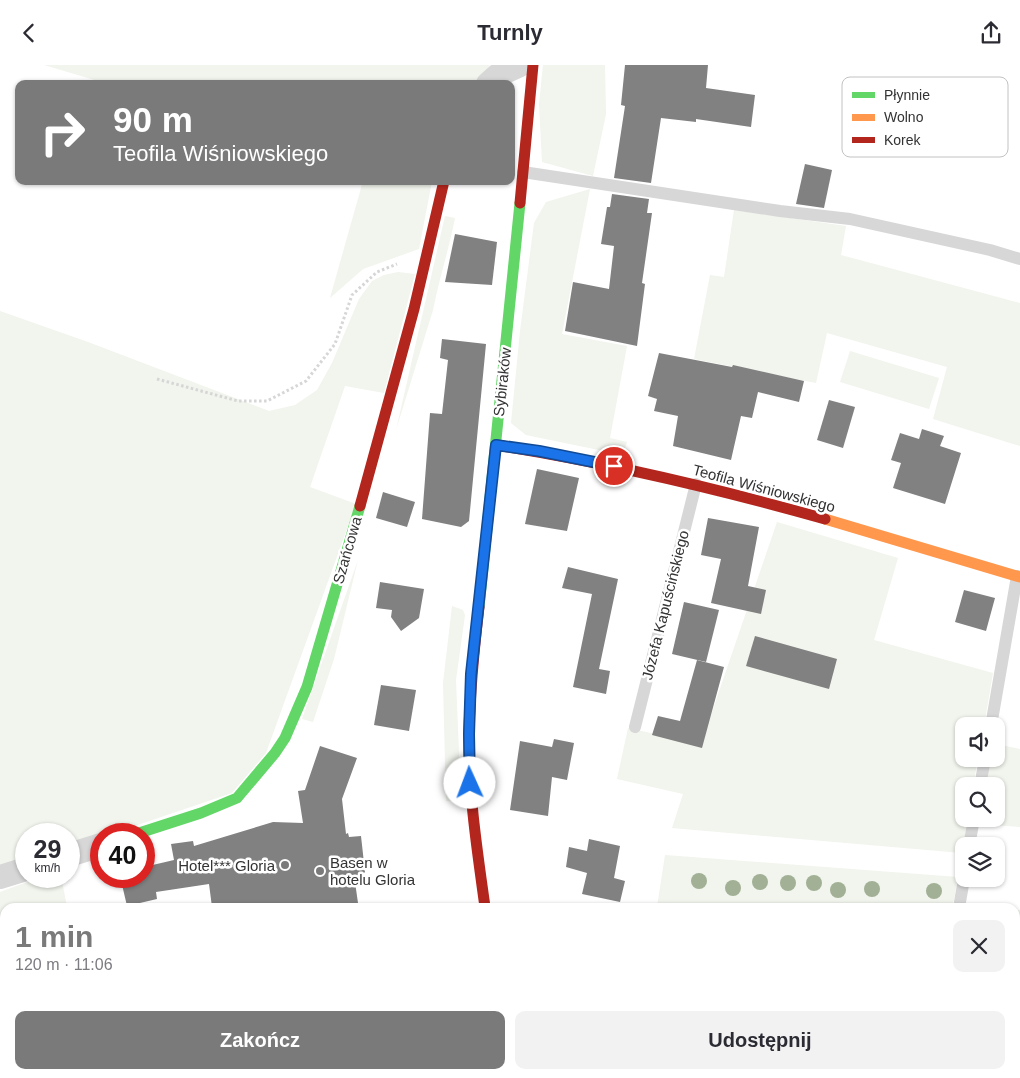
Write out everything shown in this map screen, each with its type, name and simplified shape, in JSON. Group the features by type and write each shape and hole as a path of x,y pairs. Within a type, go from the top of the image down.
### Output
{"street":[{"path":"492,80 498,75 520,65"},
{"name":"Sybiraków","path":"484,903 473,821 469,725 471,674 496,445 533,65"},
{"name":"Szańcowa","path":"155,828 201,813 237,798 275,753 285,738 307,687 408,336 426,266 443,185"},
{"name":"Teofila Wiśniowskiego","path":"496,445 539,451 696,483 1019,577"},
{"path":"0,877 15,872"}],"lane":[{"path":"523,172 780,211 850,219 990,250 1020,259"},
{"name":"Józefa Kapuścińskiego","path":"634,727 696,483"},
{"path":"993,717 1019,577"},
{"path":"960,902 963,887"}],"path":[{"path":"158,379 238,401 267,401 306,381 335,344 352,295 377,272 405,260 426,266"}],"shaded area":[{"path":"44,65 490,65 479,80 95,80"},
{"path":"543,65 605,65 606,114 593,176 542,162 539,104"},
{"path":"362,185 431,185 419,249 363,269 330,298"},
{"path":"590,189 562,334 627,346 610,438 627,442 623,455 526,435 511,423 520,331 534,223 546,202"},
{"path":"734,210 846,226 841,255 1020,303 1020,446 933,419 947,367 827,333 816,383 694,359 710,275 724,277"},
{"path":"445,216 455,218 453,230 433,310 396,430"},
{"path":"398,272 415,274 384,393 345,386 310,487 356,504 266,753 232,793 143,823 90,823 90,839 80,843 80,823 15,823 15,866 0,871 0,311 88,342 269,411 295,405 317,390 332,363 359,299 372,281 384,275"},
{"path":"850,351 939,378 929,409 840,382"},
{"path":"777,522 898,558 874,640 993,673 986,717 955,717 955,767 977,767 975,777 955,777 955,827 967,827 965,837 955,837 955,852 672,828 683,794 617,779 628,728 701,744"},
{"path":"358,560 334,659 313,722 302,719"},
{"path":"452,606 463,610 465,615 456,680 461,802 446,801 443,683"},
{"path":"1005,746 1020,749 1020,827 1005,826 1005,777 988,777 990,767 1005,767"},
{"path":"665,855 955,877 956,887 953,903 658,903"},
{"path":"15,887 63,888 66,903 0,903 0,892"}],"building":[{"path":"625,65 708,65 706,88 755,95 751,127 696,119 696,122 661,118 651,183 614,178 625,106 621,105"},
{"path":"805,164 832,170 824,208 796,204"},
{"path":"612,194 649,199 647,213 652,213 642,283 645,284 637,346 565,331 573,282 609,289 614,246 601,244 607,207 610,207"},
{"path":"455,234 497,242 492,285 445,282"},
{"path":"442,339 486,344 469,521 461,527 422,519 430,413 442,414 448,360 440,358"},
{"path":"659,353 732,367 733,365 804,381 799,402 758,392 752,418 741,416 731,460 673,446 678,416 654,411 657,399 648,396"},
{"path":"829,400 855,407 843,448 817,440"},
{"path":"922,429 944,436 940,446 961,453 945,504 893,488 901,463 891,460 900,433 919,439"},
{"path":"537,469 579,478 567,531 525,524"},
{"path":"383,492 415,502 407,527 376,518"},
{"path":"708,518 759,527 748,586 766,590 761,614 711,603 721,559 701,555"},
{"path":"568,567 618,579 599,669 610,671 606,694 573,687 592,594 562,588"},
{"path":"380,582 424,589 419,618 401,631 391,617 392,610 376,608"},
{"path":"964,590 995,598 986,631 955,622"},
{"path":"684,602 719,610 706,662 672,654"},
{"path":"755,636 837,659 829,689 746,666"},
{"path":"697,660 724,667 702,748 652,735 658,716 680,721"},
{"path":"381,685 416,690 409,731 374,725"},
{"path":"554,739 574,743 567,780 552,777 548,816 510,810 520,741 552,747"},
{"name":"Hotel*** Gloria","path":"320,746 357,758 342,799 346,834 348,833 349,837 361,836 365,872 355,882 358,903 211,903 209,884 156,892 157,899 140,903 126,903 123,888 155,888 155,864 174,860 171,844 193,841 194,846 273,822 303,823 298,791 305,790"},
{"path":"589,839 620,846 614,878 625,881 620,902 582,894 587,873 566,867 569,847 587,851"}],"traffic: fast":[{"path":"479,607 520,203"},
{"path":"155,828 201,813 237,798 275,753 285,738 307,687 360,506"}],"traffic: slow":[{"path":"825,519 1020,577"}],"traffic: jam":[{"path":"520,203 533,65"},
{"path":"360,506 414,309 443,185"},
{"path":"496,445 662,477 825,519"},
{"path":"479,607 471,685 469,754 474,820 484,903"}],"place":[{"name":"Hotel*** Gloria","path":"285,865"},
{"name":"Basen w hotelu Gloria","path":"320,871"}],"route":[{"path":"470,783 471,674 496,445 539,451 614,466"}]}
